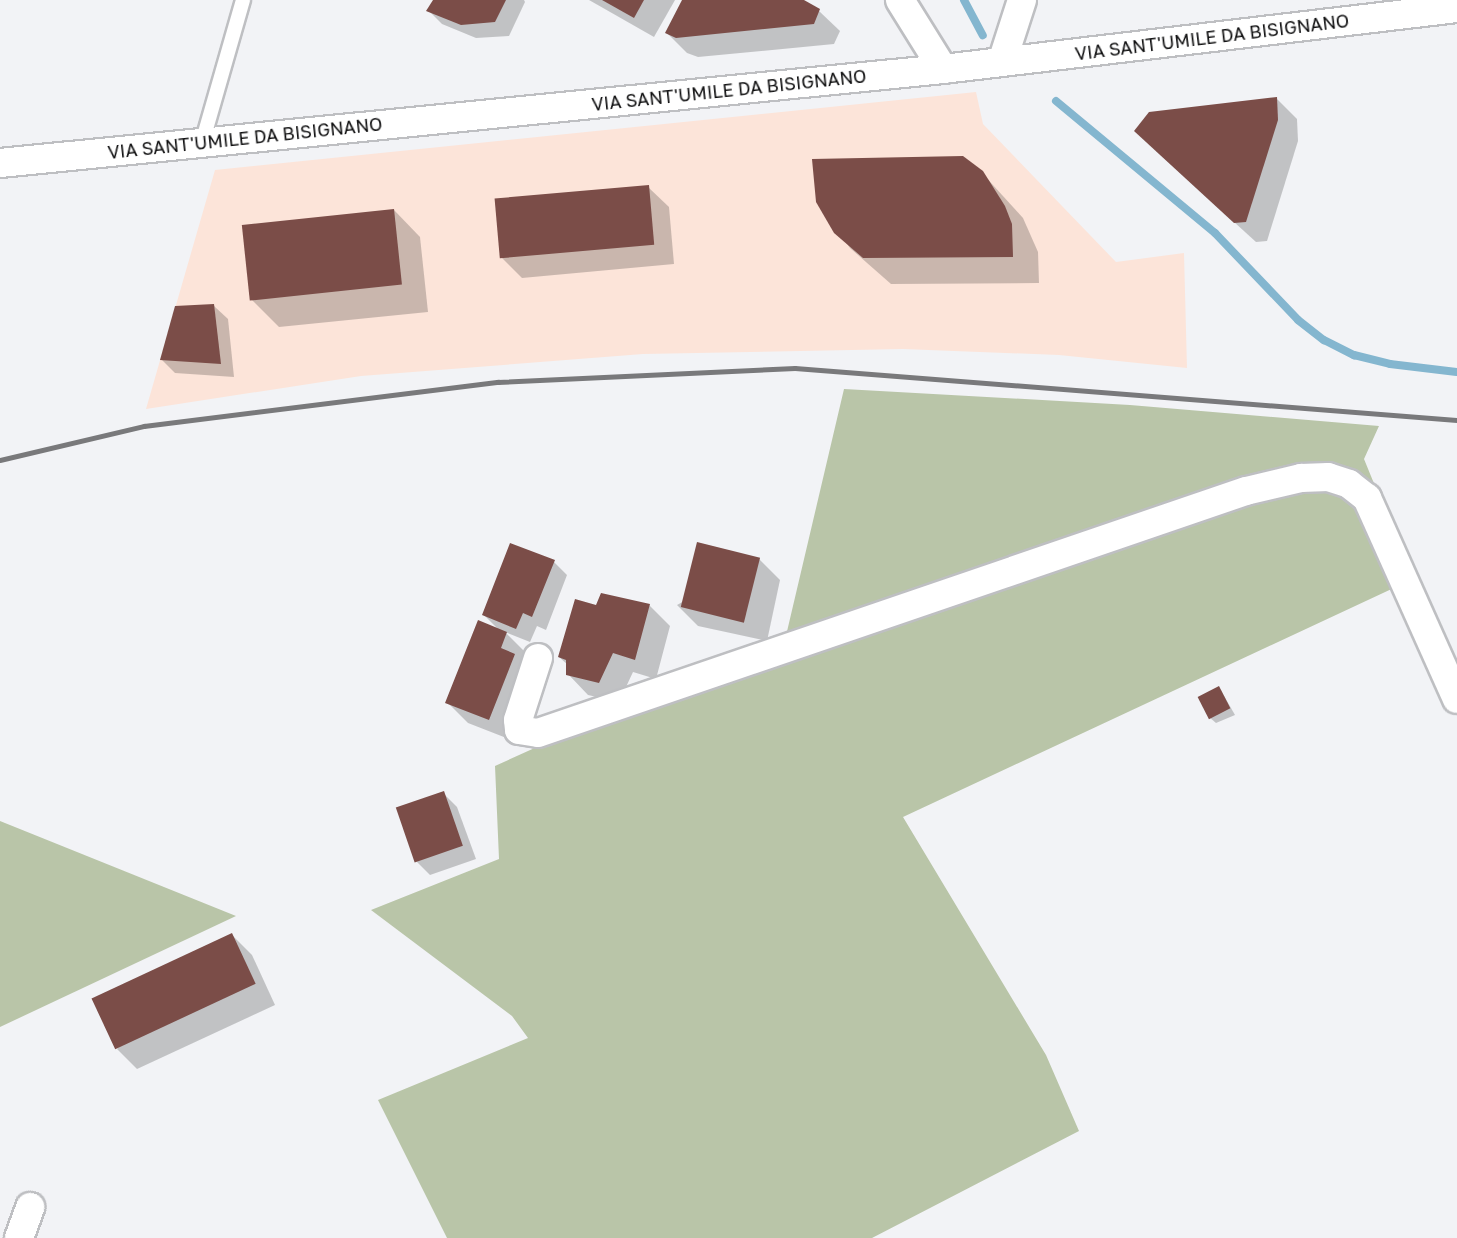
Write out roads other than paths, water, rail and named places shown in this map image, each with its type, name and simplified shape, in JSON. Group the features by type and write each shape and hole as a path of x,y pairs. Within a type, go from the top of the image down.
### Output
{"street":[{"path":"901,0 943,69"},
{"path":"1002,62 1022,0"},
{"name":"VIA SANT'UMILE DA BISIGNANO","path":"0,163 943,69 1457,8"},
{"path":"538,658 518,720 519,730 538,733 1246,491 1301,478 1328,477 1349,484 1367,498 1457,699"},
{"path":"19,1238 30,1207"}],"lane":[{"path":"202,142 243,0"}],"waterway":[{"path":"964,0 983,35"},
{"path":"1056,101 1215,233 1298,320 1324,340 1354,355 1390,364 1457,372"}],"railway":[{"path":"0,460 144,426 498,382 795,368 1457,420"}]}
